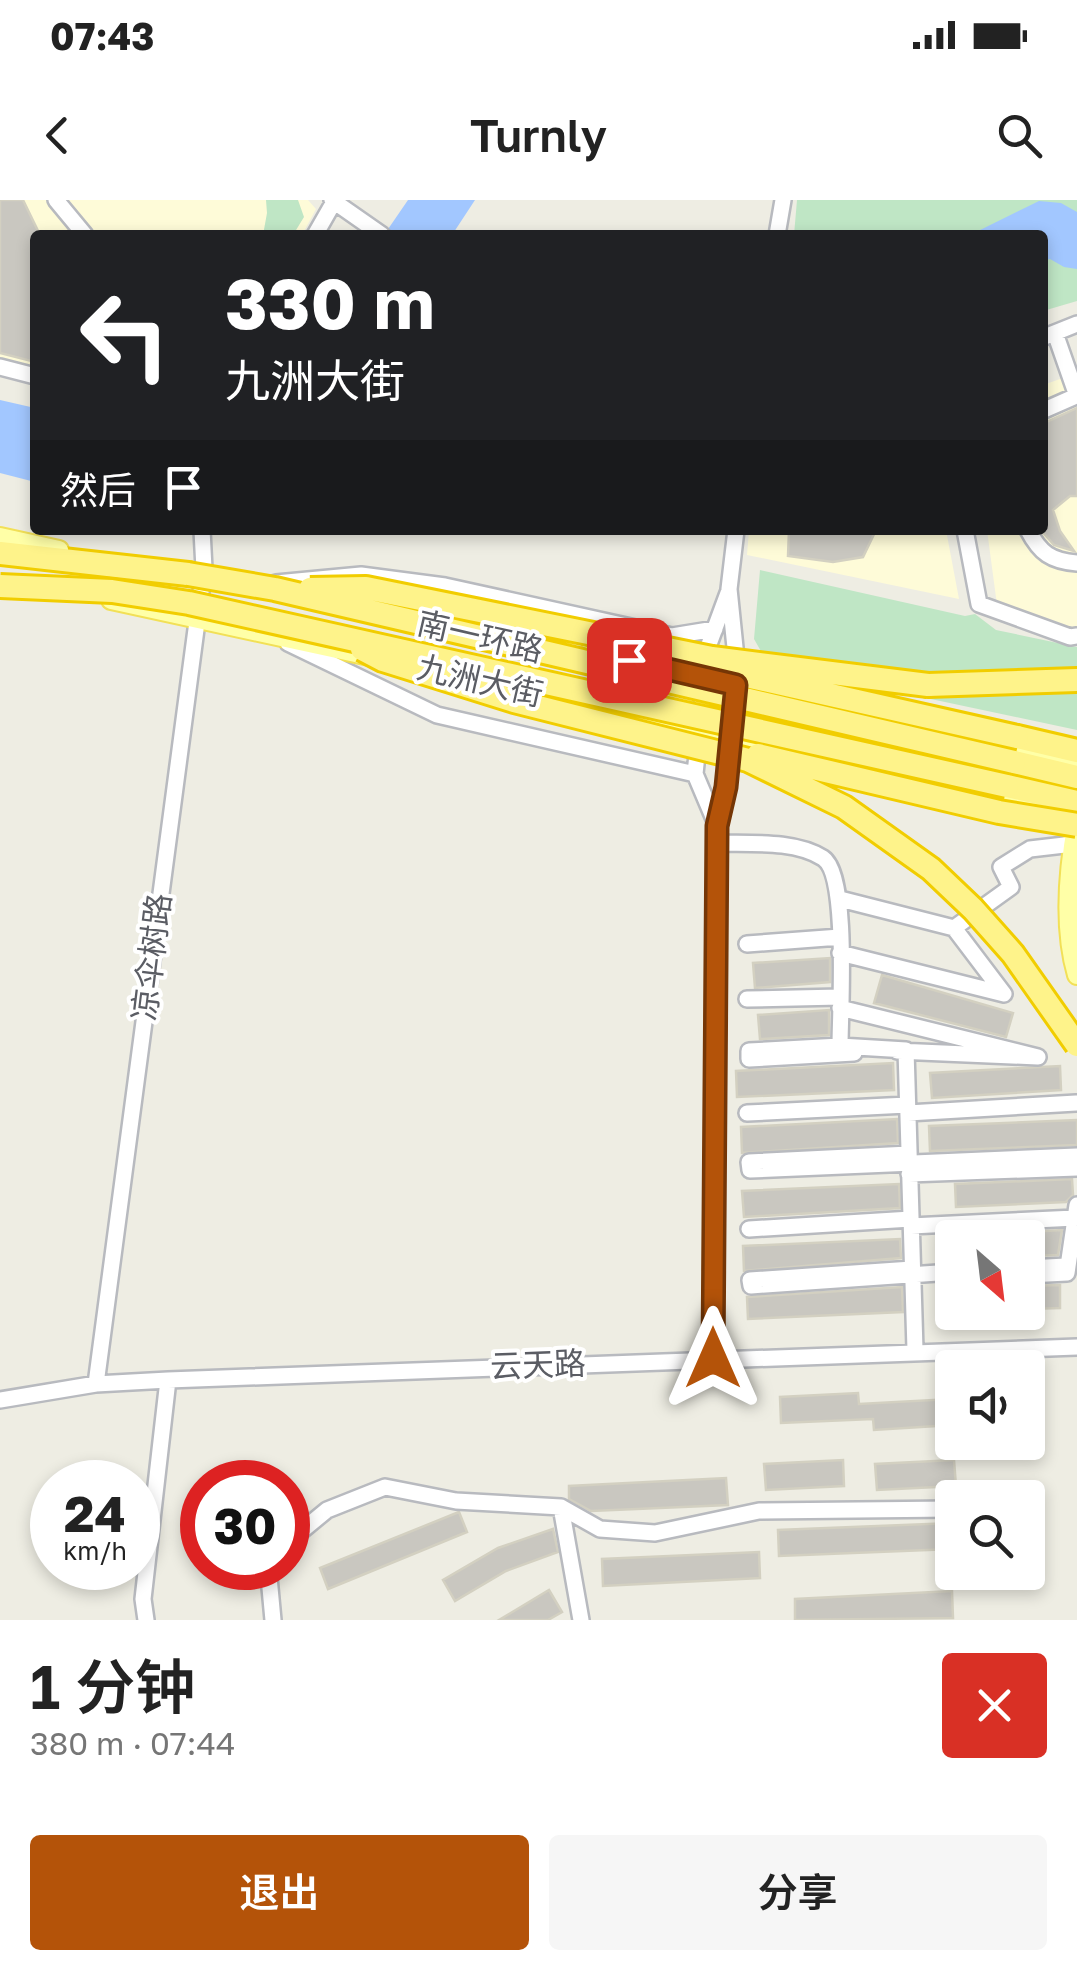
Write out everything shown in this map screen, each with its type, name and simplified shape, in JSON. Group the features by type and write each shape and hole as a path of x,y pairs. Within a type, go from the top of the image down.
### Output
{"highway":[{"name":"南一环路","path":"0,553 275,586 1077,777"},
{"name":"南一环路","path":"0,586 112,591 328,632 1077,802"},
{"path":"275,586 366,588 712,658 928,685 1077,680"},
{"path":"370,602 473,614 1077,751"},
{"path":"328,632 383,660 514,702 748,760 844,808 931,868 972,909 1013,954 1077,1045"},
{"path":"450,674 518,697 1076,830"}],"main road":[{"name":"九洲大街","path":"0,537 59,550 204,569 370,602 1077,764"},
{"name":"九洲大街","path":"0,573 196,622 450,674 1077,814"},
{"path":"1076,830 1068,911 1070,952 1077,975"}],"street":[{"path":"56,200 81,230"},
{"path":"778,230 783,200"},
{"path":"318,230 334,201 374,230"},
{"path":"1048,409 1077,396 1049,335 1077,324"},
{"path":"0,367 30,375"},
{"name":"凉伞树路","path":"96,1384 204,569 202,535"},
{"path":"713,1358 717,835 738,668 729,589 735,535"},
{"path":"967,535 979,604 1070,638 1077,636"},
{"path":"1031,535 1052,560 1077,562"},
{"path":"275,586 361,575 445,586 672,636 714,629"},
{"path":"717,835 695,774 708,647 729,589"},
{"path":"275,636 437,715 695,774"},
{"path":"954,928 1011,887 1000,867 1030,849 1076,830"},
{"path":"717,835 809,851 833,868 840,899 840,1046"},
{"path":"747,944 840,945 1004,994 954,928 840,899"},
{"path":"747,999 840,1002 1038,1057 840,1046 749,1051 750,1059 906,1050"},
{"path":"906,1050 915,1350"},
{"path":"747,1113 1076,1103"},
{"path":"1077,1156 909,1164 750,1170 749,1162 909,1164 1077,1168"},
{"path":"749,1229 1076,1211 1067,1273 1045,1272"},
{"path":"912,1275 751,1286 750,1280 912,1275 935,1276"},
{"name":"云天路","path":"0,1400 96,1384 168,1380 1077,1347"},
{"path":"146,1620 143,1599 168,1380"},
{"path":"310,1524 327,1510 385,1488 456,1501 561,1507 600,1529 655,1534 759,1511 935,1509"},
{"path":"561,1507 581,1620"},
{"path":"270,1590 273,1620"}],"shaded area":[{"path":"0,200 308,200 316,209 305,230 30,230 30,370 0,363"},
{"path":"1077,373 1077,638 997,605 988,535 1048,535 1048,383"},
{"path":"749,535 947,535 959,599 747,555"}],"green space":[{"path":"266,200 298,200 304,217 296,230 264,230"},
{"path":"797,200 1077,200 1077,301 1048,310 1048,230 794,230"},
{"path":"760,570 965,616 975,614 996,630 1077,647 1077,672 931,675 766,660 754,639"},
{"path":"1077,689 1077,730 912,695 1060,693"}],"water":[{"path":"408,200 475,200 455,230 387,230"},
{"path":"1039,201 1061,203 1077,212 1077,269 1048,260 1048,230 980,230"},
{"path":"0,400 30,407 30,481 0,473"}],"building":[{"path":"0,200 23,200 38,230 30,230 30,361 0,353"},
{"path":"1077,408 1077,496 1070,496 1053,510 1060,531 1074,551 1054,545 1045,535 1048,421"},
{"path":"789,535 874,535 863,557 833,562 788,556"},
{"path":"830,958 830,982 755,988 753,963"},
{"path":"882,975 1013,1013 1006,1037 874,1003"},
{"path":"829,1010 829,1035 760,1039 758,1015"},
{"path":"893,1063 894,1090 737,1097 736,1071"},
{"path":"1060,1066 1061,1090 932,1098 930,1073"},
{"path":"897,1119 898,1143 742,1153 741,1127"},
{"path":"1077,1120 1077,1145 930,1151 929,1126"},
{"path":"1072,1179 1073,1195 1066,1202 956,1207 955,1184"},
{"path":"899,1184 900,1208 744,1217 742,1191"},
{"path":"1062,1230 1058,1255 1045,1255 1045,1231"},
{"path":"900,1239 901,1258 744,1271 743,1246"},
{"path":"1045,1285 1060,1285 1060,1308 1045,1308"},
{"path":"902,1287 903,1312 748,1319 747,1297"},
{"path":"858,1393 859,1404 935,1400 935,1426 874,1430 873,1419 781,1423 780,1397"},
{"path":"843,1460 844,1486 766,1490 764,1464"},
{"path":"954,1460 956,1480 935,1480 935,1487 877,1490 875,1464"},
{"path":"726,1478 728,1505 591,1511 569,1499 569,1486"},
{"path":"459,1512 467,1532 328,1589 320,1568"},
{"path":"935,1524 935,1550 779,1556 778,1530"},
{"path":"553,1529 558,1552 506,1571 455,1601 443,1580 498,1548"},
{"path":"759,1552 760,1578 603,1586 602,1559"},
{"path":"549,1590 562,1612 548,1620 499,1620"},
{"path":"952,1591 953,1618 795,1620 795,1599"}],"route":[{"path":"629,660 736,685 730,760 717,826 713,1358"}]}
